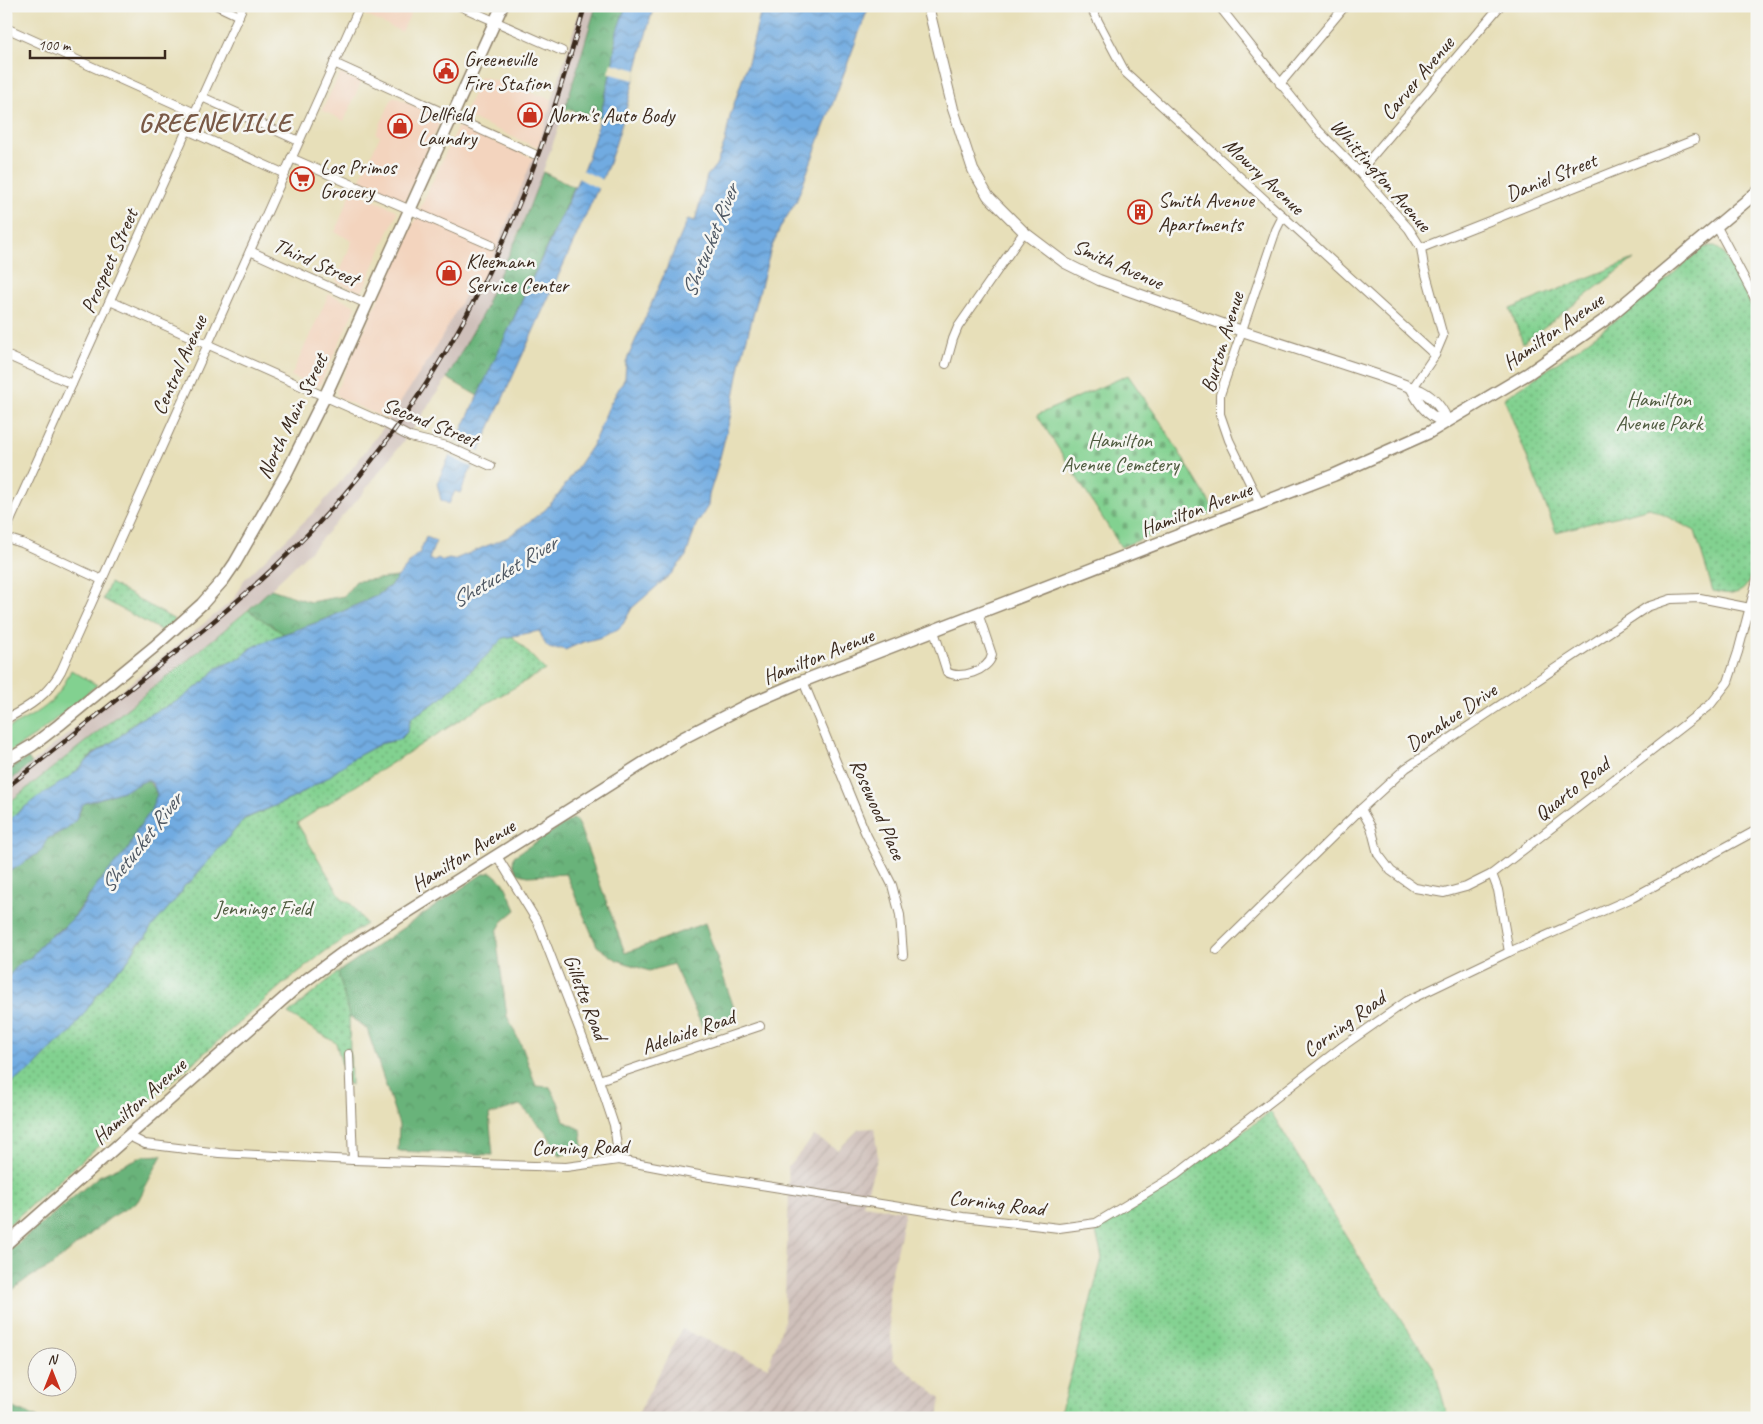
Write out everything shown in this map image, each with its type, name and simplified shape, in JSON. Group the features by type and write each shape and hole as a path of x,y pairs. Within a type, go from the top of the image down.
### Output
{"main road":[{"name":"North Main Street","path":"6,761 46,735 190,616 213,592 235,563 288,470 324,397 502,6"},
{"name":"Hamilton Avenue","path":"6,1244 298,986 344,952 683,738 747,705 803,681 1380,456 1447,422 1529,373 1574,342 1636,295 1757,192"}],"street":[{"path":"6,13 9,6"},
{"path":"218,6 239,16"},
{"name":"Prospect Street","path":"6,530 243,6"},
{"name":"Central Avenue","path":"6,720 36,702 52,686 61,671 360,6"},
{"path":"460,6 562,51"},
{"name":"Smith Avenue","path":"928,6 953,109 973,170 988,196 1024,232 1065,263 1099,280 1242,332 1380,376 1421,392 1430,397 1442,410 1447,422"},
{"name":"Mowry Avenue","path":"1090,6 1125,72 1435,355"},
{"name":"Whittington Avenue","path":"1219,6 1317,130 1360,172 1409,229 1421,248 1424,267 1444,336 1435,355 1412,389"},
{"path":"1280,84 1345,6"},
{"name":"Carver Avenue","path":"1360,172 1500,6"},
{"path":"6,28 195,113"},
{"path":"334,63 534,154"},
{"path":"202,97 299,141"},
{"path":"187,130 284,174"},
{"name":"Daniel Street","path":"1421,248 1694,140"},
{"path":"291,158 490,245"},
{"name":"Burton Avenue","path":"1260,504 1229,440 1220,414 1220,395 1282,216"},
{"path":"1716,227 1757,302"},
{"path":"946,364 952,339 958,327 1024,232"},
{"name":"Third Street","path":"250,251 367,304"},
{"name":"Second Street","path":"110,302 382,422 410,437 453,448 491,466"},
{"path":"6,355 72,384"},
{"path":"6,538 22,543 102,580"},
{"name":"Quarto Road","path":"1361,809 1371,828 1378,854 1392,871 1415,888 1444,893 1466,888 1492,874 1712,704 1728,682 1757,580"},
{"name":"Donahue Drive","path":"1217,950 1361,809 1406,768 1647,607 1671,599 1700,598 1750,608"},
{"path":"934,630 947,672 958,676 976,671 988,663 992,655 978,613"},
{"name":"Rosewood Place","path":"803,681 865,832 892,885 900,915 903,955"},
{"name":"Corning Road","path":"129,1136 146,1144 219,1153 353,1160 566,1167 619,1160 704,1176 964,1217 1059,1228 1096,1223 1176,1175 1343,1046 1407,1001 1509,952 1632,898 1757,830"},
{"name":"Gillette Road","path":"497,856 538,923 599,1080 614,1125 619,1160"},
{"path":"1492,874 1498,890 1509,952"},
{"name":"Adelaide Road","path":"599,1080 760,1026"},
{"path":"349,1054 353,1160"}],"shaded area":[{"path":"369,6 414,6 402,32 365,15"},
{"path":"581,6 596,6 561,121 537,188 488,304 447,378 412,430 358,499 312,549 271,589 209,643 6,805 6,784 233,600 244,580 318,508 384,427 433,353 466,293 474,297 492,259 539,144"},
{"path":"340,74 361,82 344,121 322,110"},
{"path":"480,76 554,100 538,148 464,115"},
{"path":"393,96 438,116 441,120 405,201 359,181 380,136 376,134"},
{"path":"458,126 534,158 485,277 442,358 390,421 338,397 336,391"},
{"path":"352,190 396,210 397,213 362,292 336,282 352,241 335,232"},
{"path":"329,294 356,306 320,385 317,387 291,376"},
{"path":"874,1128 878,1157 863,1205 905,1211 889,1285 889,1315 893,1359 941,1398 938,1418 636,1418 682,1329 768,1367 784,1321 789,1196 788,1167 814,1136 838,1150 859,1129"}],"green space":[{"path":"596,6 626,6 616,39 613,63 600,117 565,109"},
{"path":"543,172 574,187 478,396 447,378 488,304 486,303 519,233"},
{"name":"Hamilton Avenue Park","path":"1715,246 1723,253 1738,278 1757,319 1757,552 1746,586 1741,591 1734,593 1713,591 1695,531 1650,508 1556,532 1504,398 1606,328 1701,249"},
{"path":"1634,259 1523,343 1510,309"},
{"name":"Hamilton Avenue Cemetery","path":"1128,375 1160,421 1215,511 1121,547 1037,415"},
{"path":"398,577 390,586 376,596 324,620 284,634 248,610 271,589 310,602 344,596 356,581"},
{"path":"110,583 175,620 162,631 103,599"},
{"path":"248,610 284,634 251,648 242,657 217,668 205,681 178,701 136,721 118,738 94,753 71,776 19,811 6,824 6,805"},
{"name":"Jennings Field","path":"512,636 545,670 482,706 297,823 342,899 351,904 366,924 327,950 283,984 6,1227 6,1086 31,1070 57,1043 71,1032 97,995 117,970 125,965 138,944 181,893 184,886 192,880 243,820 293,798 327,778 352,759 380,744 403,737 407,732 411,718 442,698 502,638"},
{"path":"71,670 97,685 36,735 6,754 6,729 45,707 59,692"},
{"path":"28,758 32,763 6,784 6,771"},
{"path":"147,780 155,789 157,797 150,812 136,831 129,848 98,883 70,922 46,939 30,958 20,963 6,979 6,877 9,872 39,853 47,839 66,829 76,820 83,804 126,790"},
{"path":"572,819 577,820 625,953 705,923 738,1020 706,1034 673,964 649,971 617,960 597,946 566,874 528,876 516,873 513,863 514,856"},
{"path":"491,872 504,883 516,910 502,922 497,931 507,1016 523,1049 536,1086 550,1087 558,1102 564,1121 581,1130 583,1147 560,1156 546,1132 520,1105 489,1115 493,1155 398,1151 399,1125 367,1029 349,1016 338,972 481,875"},
{"path":"338,972 349,1016 351,1085 347,1083 336,1043 288,1014"},
{"path":"1271,1112 1359,1257 1434,1368 1448,1418 1059,1418 1102,1258 1095,1227 1132,1209"},
{"path":"162,1155 138,1201 110,1218 50,1267 28,1278 6,1295 6,1253 99,1176 143,1156"},
{"path":"6,1405 38,1418 6,1418"}],"water":[{"path":"626,6 654,6 621,127 608,166 460,493 455,491 449,504 441,500 437,483 587,161 598,126 613,63 617,31"},
{"name":"Shetucket River","path":"762,6 869,6 796,202 781,226 771,249 741,360 730,418 709,495 708,506 696,525 686,556 671,574 632,608 618,629 602,637 583,642 565,650 548,647 539,631 503,638 442,698 411,718 407,732 400,739 380,744 352,759 327,778 293,798 244,819 192,880 184,886 181,893 151,928 145,938 138,943 125,965 117,970 97,995 71,1032 57,1043 31,1070 6,1086 6,979 20,963 30,958 46,939 63,928 77,914 98,883 129,848 136,831 150,812 157,794 153,784 147,780 126,790 85,803 81,807 76,820 66,829 47,839 41,851 10,871 6,877 7,823 35,799 71,776 94,754 118,738 138,720 178,701 205,681 217,668 242,657 251,648 275,637 324,620 376,596 390,586 419,554 426,537 436,541 429,559 433,561 438,558 443,561 453,560 508,537 545,510 559,494 593,444 610,404 625,378 626,362 688,219 695,221 707,176 716,165 725,142 730,116 749,59"}],"pier":[{"path":"611,63 637,70 634,80 608,73"},
{"path":"580,169 603,180 599,189 576,177"},
{"path":"457,440 480,451 472,467 449,456"}],"railway":[{"path":"6,788 185,645 263,578 313,529 369,465 399,424 454,338 500,249 545,137 585,6"}],"place":[{"name":"Greeneville Fire Station","path":"446,71"},
{"name":"Norm's Auto Body","path":"530,115"},
{"name":"Dellfield Laundry","path":"400,126"},
{"name":"Los Primos Grocery","path":"302,179"},
{"name":"Smith Avenue Apartments","path":"1140,212"},
{"name":"Kleemann Service Center","path":"449,273"}],"district":[{"name":"GREENEVILLE","path":"215,122"}]}
